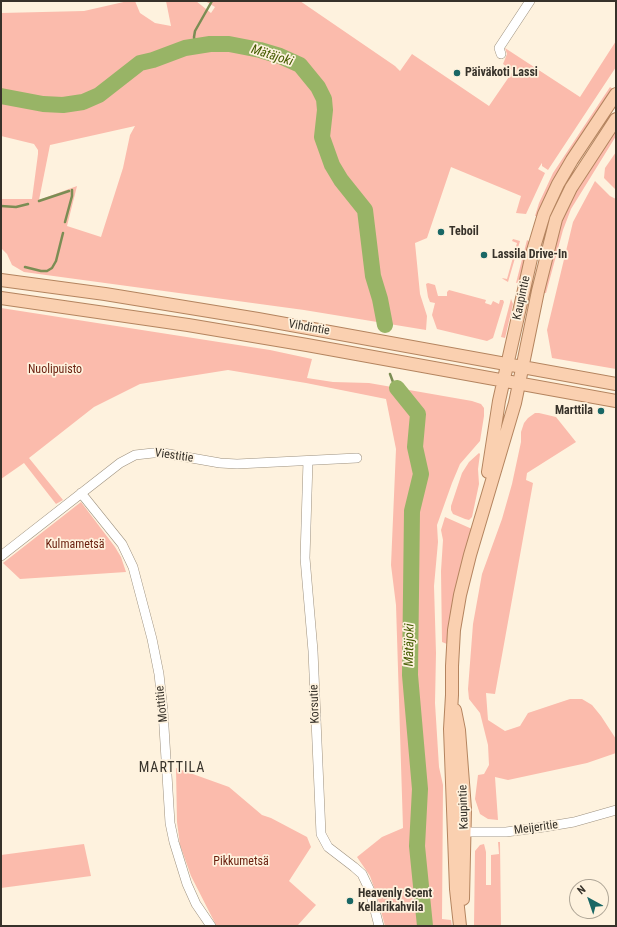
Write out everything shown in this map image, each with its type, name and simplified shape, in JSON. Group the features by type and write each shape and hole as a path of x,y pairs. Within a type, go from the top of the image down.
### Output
{"main road":[{"name":"Kaupintie","path":"480,521 503,381 532,254 544,214 558,184 572,160 616,94"},
{"name":"Kaupintie","path":"460,923 464,889 459,832 465,809 459,735 452,695 452,666 454,630 460,595 515,403 542,274 556,219 571,188 616,119"},
{"name":"Vihdintie","path":"1,280 165,303 306,327 616,384"},
{"name":"Vihdintie","path":"1,298 195,326 616,401"}],"street":[{"path":"501,54 499,48 530,1"},
{"name":"Viestitie","path":"1,556 81,492 120,463 135,455 143,453 163,453 220,463 237,464 357,458"},
{"name":"Korsutie","path":"308,461 306,558 313,651 320,826 324,841 328,847 354,866 362,874 370,891 379,926"},
{"name":"Mottitie","path":"81,492 122,544 133,567 152,638 158,674 163,711 170,823 174,842 187,884 196,904 211,926"},
{"name":"Meijeritie","path":"459,832 506,832 544,828 581,820 616,810"}],"green space":[{"path":"128,1 135,1 140,13 155,23 171,26 166,1 196,1 211,13 215,7 205,1 300,1 395,66 400,71 412,54 489,106 513,71 503,64 507,54 505,48 580,97 616,41 616,67 548,170 542,166 542,163 538,169 545,173 526,214 516,213 521,196 451,167 427,238 415,243 420,294 427,316 426,330 304,310 24,272 12,265 7,254 1,248 1,199 32,199 38,150 34,144 1,136 1,13 84,11","holes":["135,126 130,135 123,168 101,237 67,226 77,186 39,200 50,145"]},
{"path":"610,87 613,89 567,158 537,216 535,216 539,203 553,173"},
{"path":"616,126 616,136 571,209 563,230 546,293 544,293 547,269 554,240 566,206"},
{"path":"616,152 616,190 604,178 605,168"},
{"path":"595,181 610,196 616,199 616,369 552,358 547,330 573,222"},
{"path":"513,239 520,241 508,282 502,278 507,279 517,243 512,241"},
{"path":"527,240 530,242 521,279 516,283"},
{"path":"428,283 435,285 438,296 447,296 447,292 449,290 486,300 485,303 491,305 493,301 499,304 500,300 503,300 504,302 493,338 487,341 437,329 432,315 435,303 430,302 428,297 426,284"},
{"path":"511,299 513,304 505,338 501,337"},
{"name":"Nuolipuisto","path":"1,308 270,350 312,359 307,378 333,382 369,383 472,401 481,404 484,408 480,441 460,464 437,525 438,542 434,586 436,653 435,703 439,767 443,785 442,919 451,920 452,926 385,926 370,876 357,857 382,837 403,828 396,605 391,565 396,449 386,399 306,383 228,370 140,384 94,407 29,458 63,500 56,504 24,463 1,479"},
{"path":"535,413 556,417 576,442 527,473 526,480 533,483 495,694 486,693 488,720 505,731 520,726 528,713 570,699 582,699 592,705 616,739 616,753 587,763 508,780 495,777 498,820 488,819 480,814 475,799 478,775 484,774 489,765 488,745 480,713 469,699 468,689 473,624 482,574 502,519 512,484 521,442 521,432 524,423"},
{"path":"479,453 479,484 472,517 469,520 453,514 451,506 462,473 469,462"},
{"name":"Kulmametsä","path":"81,502 115,547 121,557 126,572 20,579 3,563"},
{"path":"445,517 472,529 459,574 447,644 442,642 441,571 443,540 441,530"},
{"name":"Pikkumetsä","path":"176,768 229,787 262,815 271,818 307,837 311,847 289,881 316,905 298,926 216,925 191,876 180,845 177,822"},
{"path":"498,842 500,842 501,926 474,926 475,851 480,845 484,844 486,852 486,885 491,885 491,855 499,854"},
{"path":"84,844 91,876 1,888 1,855"}],"waterway":[{"path":"195,46 195,31 212,1"},
{"name":"Mätäjoki","path":"1,96 43,104 63,105 83,102 99,95 140,63 153,60 185,48 210,44 229,44 260,50 280,56 300,65 318,87 324,99 325,110 322,137 332,165 341,180 365,210 373,276 380,299 385,325"},
{"path":"65,222 72,196 72,190"},
{"path":"39,201 69,191"},
{"path":"1,206 16,207 28,204"},
{"path":"25,267 41,271 47,271 52,268 56,261 63,233"},
{"name":"Mätäjoki","path":"390,374 397,388"},
{"name":"Mätäjoki","path":"397,388 418,414 415,447 421,474 412,511 410,675 420,789 417,846 425,926"}],"place":[{"name":"Päiväkoti Lassi","path":"457,73"},
{"name":"Teboil","path":"441,232"},
{"name":"Lassila Drive-In","path":"484,255"},
{"name":"Marttila","path":"601,411"},
{"name":"Heavenly Scent Kellarikahvila","path":"350,901"}],"district":[{"name":"MARTTILA","path":"172,768"}]}
